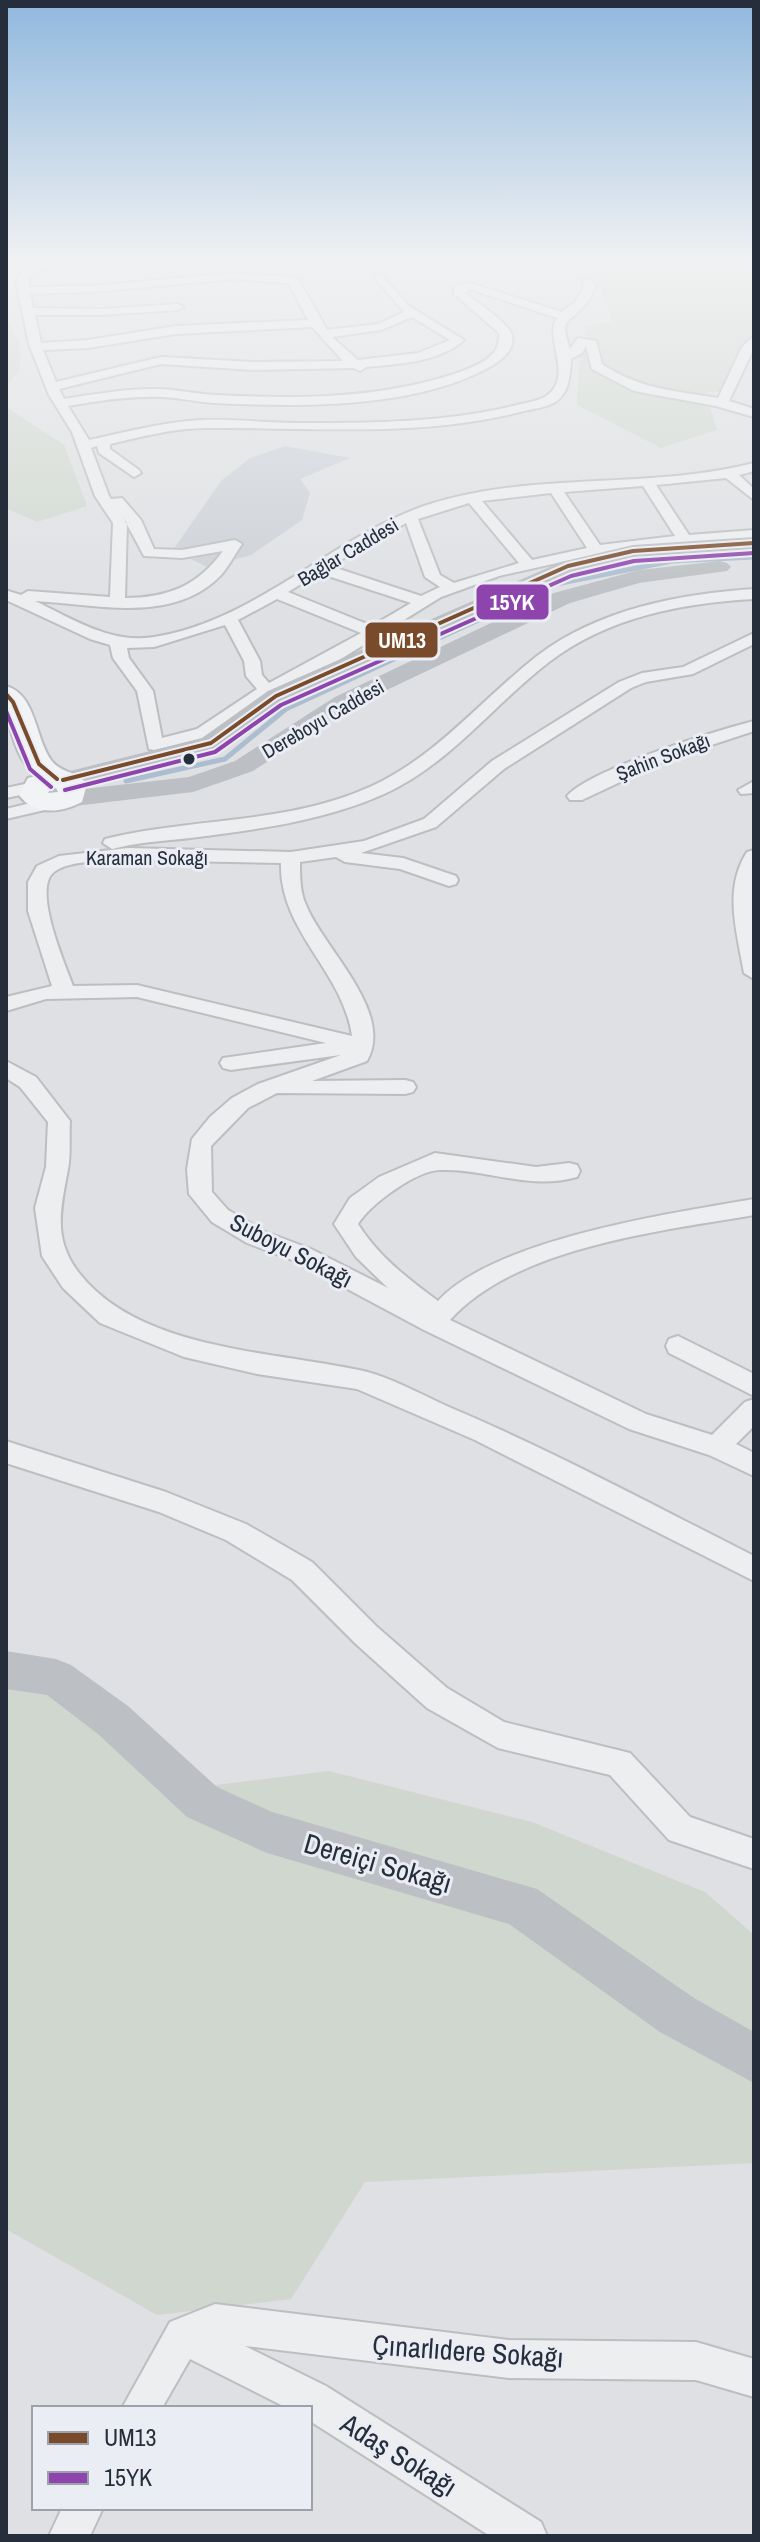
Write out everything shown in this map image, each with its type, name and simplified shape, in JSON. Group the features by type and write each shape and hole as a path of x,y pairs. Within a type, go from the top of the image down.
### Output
{"main road":[{"path":"6,719 24,771 53,788 211,743 276,696 543,574 599,557 677,546 754,543"},
{"name":"Dereboyu Caddesi","path":"53,788 193,784 244,766 343,702 594,585 632,576 754,565"},
{"path":"6,694 13,702 39,764 53,788"},
{"name":"Dereiçi Sokağı","path":"6,1670 56,1678 113,1720 202,1802 267,1832 521,1905 677,2015 754,2059"}],"street":[{"path":"51,381 85,445 102,496 120,523 117,603"},
{"path":"53,386 74,381"},
{"path":"391,381 435,397"},
{"path":"61,403 152,393 211,399 339,398 416,388 446,381"},
{"path":"85,445 169,427 204,424 306,427 476,417 550,400 560,391 562,381"},
{"path":"616,381 652,393 721,403 754,413"},
{"path":"721,403 731,392 735,381"},
{"path":"455,406 476,417"},
{"path":"737,409 754,423"},
{"path":"103,442 104,450 134,473"},
{"name":"Bağlar Caddesi","path":"7,596 35,605 91,637 118,644 153,642 203,630 278,594 409,516 474,500 729,473 754,467"},
{"path":"729,473 754,496"},
{"path":"7,596 45,596 117,603 160,601 200,587 217,573 235,544 182,554 149,553 134,520 94,477"},
{"path":"647,482 685,540"},
{"path":"556,490 596,550"},
{"path":"474,500 507,543 529,565"},
{"path":"409,516 416,527 433,577 486,601"},
{"path":"118,644 121,658 145,691 155,745 203,733 267,690 330,659 423,602 455,587 529,565 596,550 754,534"},
{"path":"320,568 423,602"},
{"path":"278,594 372,632"},
{"path":"81,857 96,847 120,841 269,822 333,806 380,789 419,766 476,722 544,658 570,641 667,603 754,594"},
{"path":"229,618 252,661 254,676 267,690"},
{"path":"331,854 368,846 430,823 498,765 625,685 642,678 687,671 754,638"},
{"name":"Şahin Sokağı","path":"576,796 628,768 695,742 754,726"},
{"path":"6,793 53,788"},
{"path":"6,814 53,788"},
{"name":"Karaman Sokağı","path":"64,991 38,911 37,882 44,870 59,862 81,857 128,854 291,858 331,854"},
{"path":"331,854 403,864 449,880"},
{"path":"754,856 743,876 743,890 754,973"},
{"path":"291,858 290,879 297,908 343,981 357,1014 362,1045"},
{"path":"6,1004 64,991 137,991 362,1045"},
{"path":"231,1063 362,1045"},
{"name":"Suboyu Sokağı","path":"362,1045 359,1056 266,1089 240,1103 218,1122 200,1144 201,1194 220,1216 255,1237 303,1255 436,1318 638,1422 717,1447 754,1465"},
{"path":"6,1068 28,1082 59,1121 57,1167 47,1208 54,1256 72,1282 109,1316 184,1347 257,1364 361,1380 484,1433 754,1569"},
{"path":"266,1089 405,1087"},
{"path":"569,1171 536,1175 435,1161 387,1183 358,1204 346,1224 358,1247 380,1270 436,1318 458,1296 500,1272 585,1241 754,1207"},
{"path":"678,1346 754,1386"},
{"path":"717,1447 754,1409"},
{"path":"6,1452 166,1503 236,1532 302,1571 366,1635 437,1698 498,1734 619,1763 680,1829 754,1854"},
{"name":"Çınarlıdere Sokağı","path":"183,2335 215,2323 509,2359 696,2361 754,2378"},
{"path":"142,2406 183,2335"},
{"name":"Adaş Sokağı","path":"183,2335 312,2400 527,2536"},
{"path":"69,2536 82,2510"}],"shaded area":[{"path":"578,381 727,381 724,391 706,393 717,430 661,448 577,405"},
{"path":"6,407 64,445 87,506 37,522 6,508"},
{"path":"285,446 350,458 300,479 310,493 302,520 251,555 207,567 173,550 221,481 250,458"},
{"path":"6,1687 51,1687 160,1792 329,1771 532,1822 705,1892 754,1935 754,2163 365,2182 291,2299 157,2315 6,2229"}],"waterway":[{"path":"126,781 225,759 286,709 556,584 672,561 754,557"}],"transit line":[{"name":"UM13","path":"63,780 211,743 276,696 568,566 633,551 754,543"},
{"name":"15YK","path":"65,790 215,752 281,705 571,576 634,561 754,553"},
{"name":"UM13","path":"6,694 13,702 39,764 57,779"},
{"name":"15YK","path":"6,711 30,769 51,787"}]}
